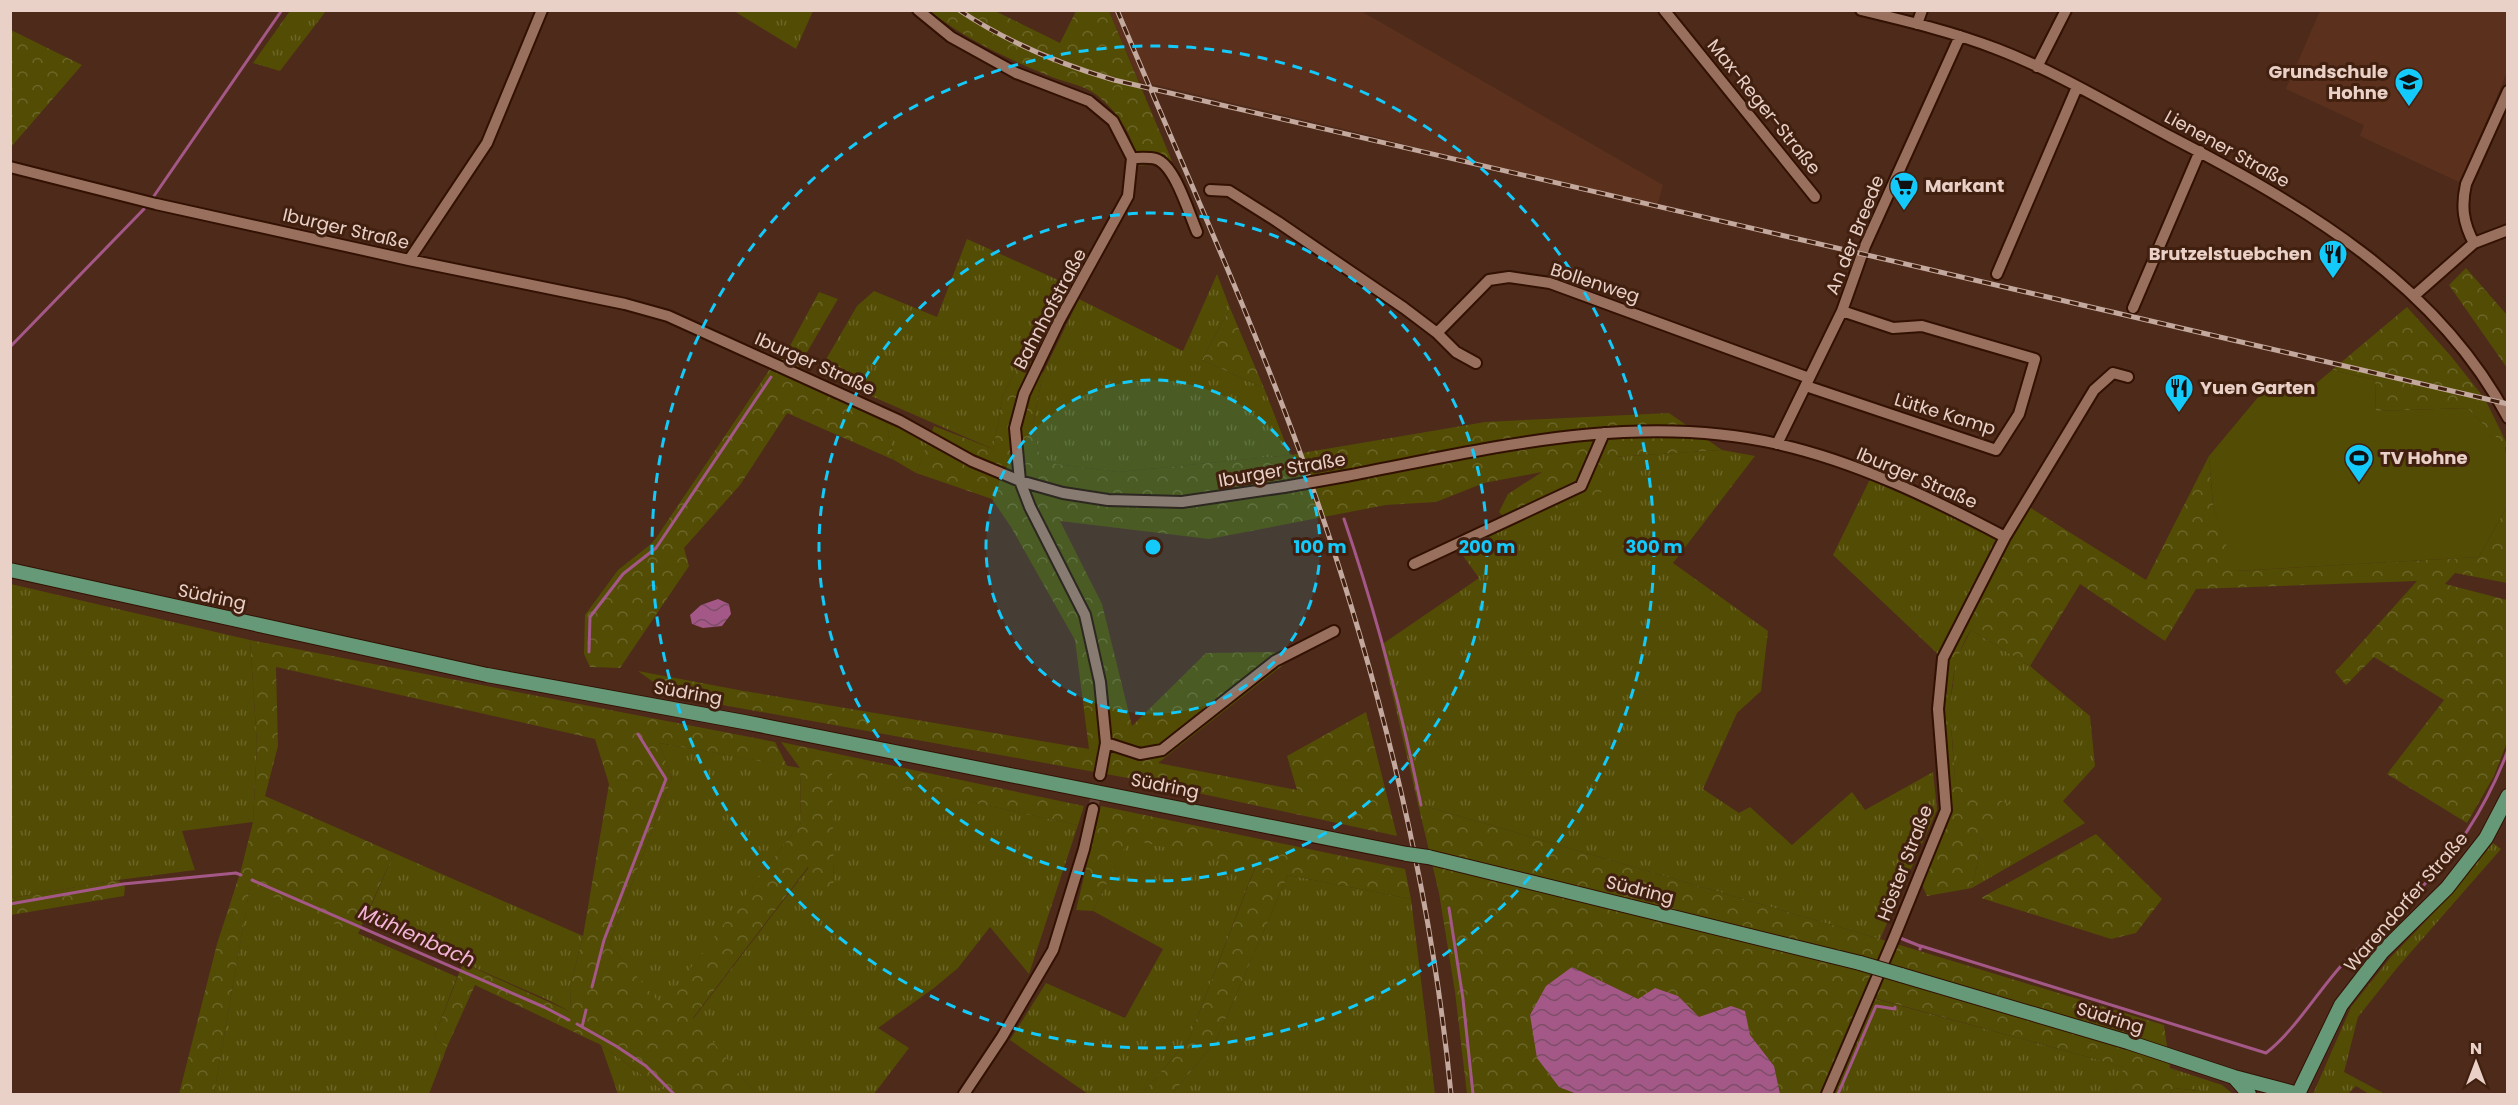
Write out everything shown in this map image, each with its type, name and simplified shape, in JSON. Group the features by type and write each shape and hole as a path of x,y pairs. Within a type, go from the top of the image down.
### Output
{"main road":[{"name":"Südring","path":"10,570 487,675 778,729 1428,857 1860,963 2118,1038 2234,1077 2298,1094"},
{"name":"Warendorfer Straße","path":"2298,1094 2341,1005 2382,952 2447,888 2486,838 2508,796"},
{"path":"2234,1077 2248,1095"}],"street":[{"path":"409,260 487,143 542,10"},
{"path":"918,10 951,37 1016,72 1089,100 1113,121 1132,158 1156,159 1166,166 1178,187 1197,232"},
{"name":"Max-Reger-Straße","path":"1664,10 1815,197"},
{"name":"Lienener Straße","path":"1861,10 1960,36 2037,67 2200,151 2321,223 2415,295 2477,367 2508,418"},
{"path":"1917,24 1922,10"},
{"path":"2037,67 2066,10"},
{"name":"An der Breede","path":"1777,444 1842,311 1865,246 1960,36"},
{"path":"1997,274 2077,87"},
{"path":"2474,243 2464,217 2463,196 2466,184 2508,92"},
{"path":"2133,308 2200,151"},
{"name":"Bahnhofstraße","path":"1100,775 1106,743 1100,682 1085,615 1030,507 1020,481 1015,428 1024,394 1059,321 1128,196 1132,158"},
{"name":"Iburger Straße","path":"10,167 156,204 409,260 625,304 668,316 900,421 972,461 1020,481 1063,493 1146,503 1216,498 1284,488 1555,438 1604,433 1679,432 1777,444 1895,482 2005,537"},
{"path":"1210,190 1229,191 1278,222 1404,308 1437,333 1456,352 1476,363"},
{"path":"2415,295 2474,243 2508,230"},
{"name":"Bollenweg","path":"1437,333 1489,280 1509,277 1550,283 1808,382"},
{"name":"Lütke Kamp","path":"1808,382 1996,450 2019,414 2035,359 1922,326 1893,328 1842,311"},
{"path":"2005,537 2094,390 2113,373 2128,377"},
{"path":"1414,564 1581,486 1604,433"},
{"name":"Höster Straße","path":"1827,1095 1946,810 1938,709 1943,658 2005,537"},
{"path":"1106,743 1140,754 1162,750 1275,661 1334,631"},
{"path":"964,1095 1002,1037 1053,950 1084,849 1093,809"}],"shaded area":[{"path":"1109,11 1361,11 1663,185 1656,210 1365,134 1139,81"},
{"name":"Grundschule Hohne","path":"2320,11 2507,11 2507,72 2461,183 2360,136 2364,125 2286,89"}],"green space":[{"path":"290,11 326,11 280,71 253,63"},
{"path":"734,11 813,11 796,49"},
{"path":"929,11 995,11 1060,43 1076,11 1109,11 1172,161 1139,166 1134,146 1125,127 1098,96 1087,89 1031,68 971,39"},
{"path":"11,30 82,65 11,147"},
{"path":"967,239 1067,284 1003,395 993,449 818,373 857,306 874,291 937,317"},
{"path":"2466,268 2507,315 2507,368 2449,285"},
{"path":"1217,274 1230,308 1202,360 1264,388 1290,455 1118,472 1057,464 1040,458 1033,425 1043,373 1079,299 1183,351"},
{"path":"819,292 838,299 792,378 886,420 894,460 787,413 740,485 684,548 689,566 620,668 590,667 584,654 585,615 618,570 656,538 770,369 785,355"},
{"path":"2407,307 2485,399 2507,444 2507,449 2467,408 2376,411 2375,380 2332,370"},
{"path":"1230,308 1264,388 1202,360"},
{"path":"1024,355 1043,373 1033,425 1040,458 1057,464 1118,472 1290,455 1485,422 1669,413 1722,450 1614,457 1604,491 1511,525 1499,512 1508,494 1542,472 1484,483 1436,502 1386,505 1209,539 1060,521 1102,604 1132,726 1206,653 1274,652 1288,661 1158,763 1297,790 1287,756 1366,712 1397,836 1128,778 673,696 638,671 1089,749 1075,640 1011,527 992,499 916,473 934,426 993,449 1003,395"},
{"name":"TV Hohne","path":"2332,370 2375,380 2376,411 2467,408 2505,446 2507,506 2479,557 2235,571 2213,505 2209,456 2269,384 2305,393"},
{"path":"886,420 928,443 916,473 894,460"},
{"path":"1722,450 1755,456 1673,563 1768,631 1761,691 1737,713 1703,789 1739,813 1750,807 1792,845 1852,792 1865,810 1933,772 1937,810 1880,939 1418,804 1381,645 1479,578 1459,550 1511,525 1614,457"},
{"path":"2209,456 2213,505 2236,571 2479,557 2507,506 2507,583 2455,573 2445,584 2507,600 2507,742 2494,776 2467,823 2387,774 2444,700 2374,657 2346,685 2335,672 2417,581 2196,589 2165,641 2080,584 2030,666 1971,630 1962,647 1952,684 1951,703 1955,780 2012,806 1983,837 1972,888 1927,896 1922,885 1951,811 1943,708 1948,658 2026,505 2146,580"},
{"path":"1872,475 2002,538 1942,658 1833,555"},
{"path":"11,584 250,640 257,745 253,822 182,831 195,870 11,898"},
{"path":"1971,630 2030,666 2090,716 2095,766 2063,801 2085,823 1972,888 1983,837 1955,780 1950,707 1956,659"},
{"path":"250,640 775,742 787,766 659,743 672,778 609,944 662,1006 801,822 800,768 781,742 1084,806 1078,825 832,773 834,897 808,867 693,1018 756,1094 668,1094 601,1045 475,985 447,1047 434,1038 463,963 571,1012 570,987 583,936 609,784 595,739 276,667 278,746 265,796 394,853 358,934 250,887 214,1094 179,1094 217,944 241,870 253,822 257,745"},
{"path":"659,743 800,768 801,822 662,1007 609,944 672,778"},
{"path":"831,772 1078,825 1029,974 990,927 958,968 878,1028 909,1048 874,1094 756,1094 693,1019 809,867 834,896"},
{"path":"1418,804 2164,1025 2170,1068 2201,1091 2174,1088 2169,1094 2115,1094 2124,1067 1863,995 1823,1094 1467,1094 1455,992 1439,893"},
{"path":"1101,806 1405,869 1411,899 1288,875 1216,1041 1172,1094 1142,1094 1189,1039 1255,868 1129,839 1093,911 1076,910"},
{"path":"2096,834 2162,899 2136,933 2111,939 1981,898"},
{"path":"1129,838 1255,867 1189,1039 1142,1094 1088,1094 1010,1040 1046,983 1125,1018 1163,949 1093,911"},
{"path":"2493,843 2501,849 2397,968 2358,1017 2344,1072 2385,1094 2369,1094 2356,1086 2348,1094 2313,1094 2351,1007 2390,958 2450,896"},
{"path":"394,853 583,936 570,987 571,1012 365,920"},
{"path":"1288,875 1411,899 1435,1094 1172,1094 1216,1041"},
{"path":"118,880 125,887 124,896 11,915 11,898"},
{"path":"250,886 457,977 434,1038 447,1047 429,1094 214,1094"},
{"path":"1872,998 2125,1067 2115,1094 1832,1094"},
{"path":"601,1045 668,1094 618,1094"},
{"path":"2170,1068 2222,1085 2233,1094 2169,1094 2174,1088 2199,1091"}],"water":[{"path":"718,599 729,604 731,614 722,626 703,628 692,624 690,615 701,605"},
{"path":"1572,967 1638,999 1655,988 1678,996 1699,1017 1731,1006 1745,1011 1750,1035 1774,1066 1780,1094 1577,1094 1559,1087 1537,1058 1530,1015 1546,986"}],"waterway":[{"path":"154,196 282,10"},
{"path":"10,347 144,209"},
{"path":"589,652 590,617 623,574 656,548 771,377"},
{"path":"1344,519 1387,661 1421,805"},
{"path":"592,987 604,940 666,779 638,734"},
{"path":"1920,949 1921,946 2266,1053 2296,1023 2341,966 2420,889 2448,858 2482,807 2508,750"},
{"name":"Mühlenbach","path":"10,904 123,884 236,873 241,875"},
{"name":"Mühlenbach","path":"252,880 569,1020"},
{"path":"1449,908 1463,999 1473,1094"},
{"path":"1900,938 1920,946"},
{"path":"1838,1094 1876,1006 1895,1009 1895,1007"},
{"path":"582,1027 586,1010"},
{"name":"Mühlenbach","path":"577,1024 646,1066 674,1094"}],"tunnel":[{"path":"1093,809 1100,775"}],"railway":[{"path":"959,10 977,22 1034,51 1114,80 2508,404"},
{"path":"1117,10 1280,399 1353,611 1396,770 1414,850 1442,1012 1451,1094"}],"place":[{"name":"Grundschule Hohne","path":"2409,108"},
{"name":"Markant","path":"1904,212"},
{"name":"Brutzelstuebchen","path":"2333,280"},
{"name":"Yuen Garten","path":"2179,414"},
{"name":"TV Hohne","path":"2359,484"}]}
